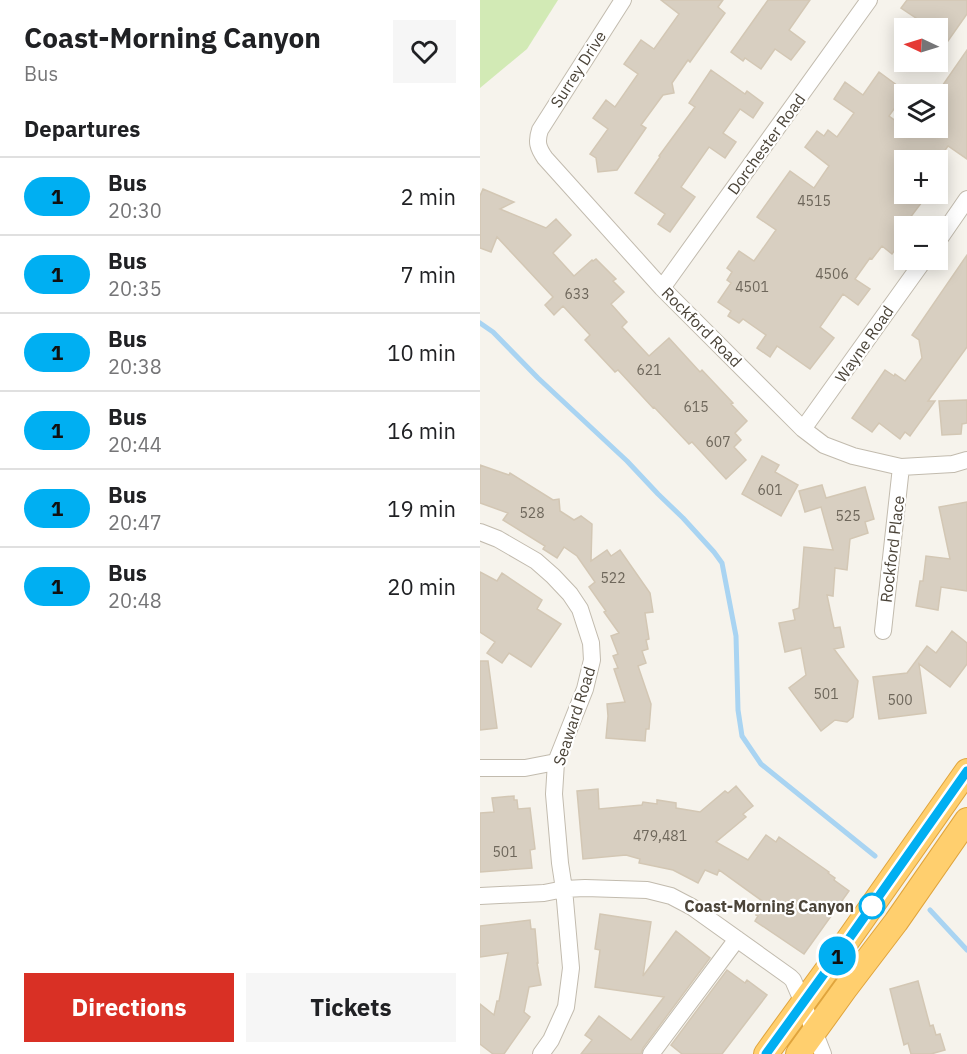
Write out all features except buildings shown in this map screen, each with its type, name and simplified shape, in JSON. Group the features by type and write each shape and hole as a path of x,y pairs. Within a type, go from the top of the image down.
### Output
{"highway":[{"path":"766,1054 967,771"},
{"path":"798,1054 961,830"}],"street":[{"name":"Surrey Drive","path":"537,140 540,130 623,0"},
{"name":"Dorchester Road","path":"662,288 869,0"},
{"name":"Rockford Road","path":"537,140 539,150 545,158 662,288 803,429 824,445 853,456 902,467 953,464 967,460"},
{"path":"948,227 967,199"},
{"name":"Wayne Road","path":"803,429 917,270"},
{"name":"Rockford Place","path":"883,631 902,467"},
{"name":"Seaward Road","path":"480,532 498,539 536,561 553,576 580,609 591,643 592,660 581,699 556,762 554,794 571,968 566,1007 551,1040 541,1054"},
{"path":"480,768 525,768 556,762"},
{"path":"480,896 544,893 585,888 647,890 671,896 692,907 793,980 823,1054"},
{"path":"651,1054 737,939"}],"green space":[{"path":"480,0 558,0 527,49 480,88"}],"waterway":[{"path":"480,323 493,332 538,378 627,461 714,552 722,563 736,636 738,710 742,736 761,764 875,856"},
{"path":"930,910 967,950"}],"bus line":[{"name":"1","path":"766,1054 967,771"}],"place":[{"name":"Coast-Morning Canyon","path":"872,906"}]}
